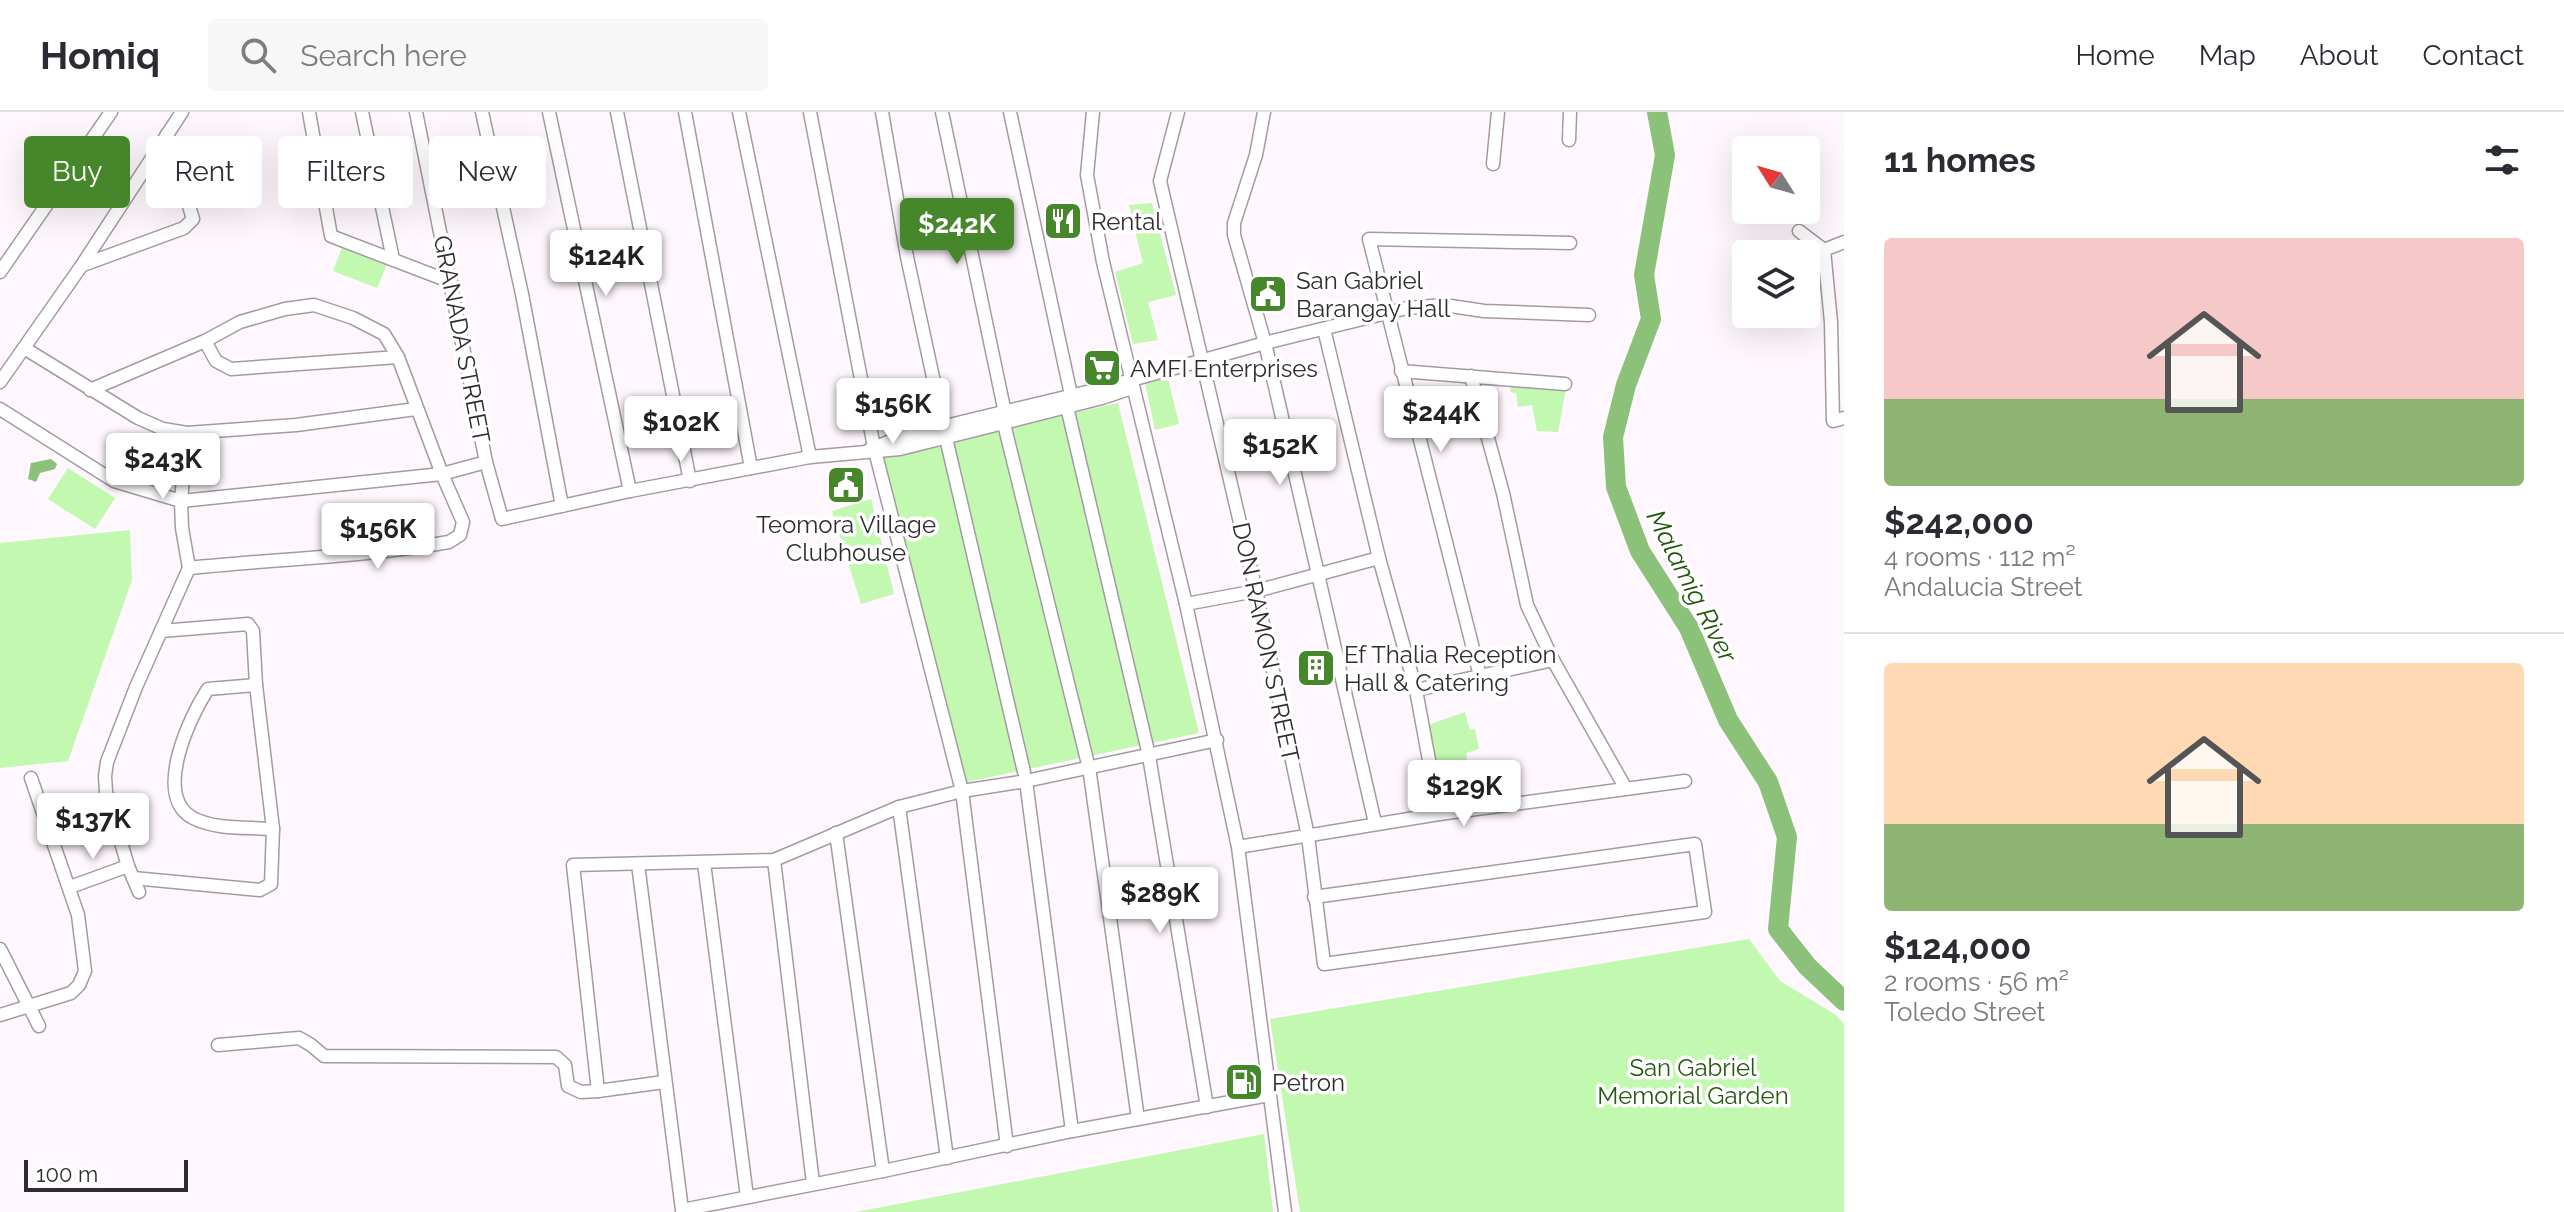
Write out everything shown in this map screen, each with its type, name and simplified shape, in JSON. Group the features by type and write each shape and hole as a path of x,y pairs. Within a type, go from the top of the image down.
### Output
{"street":[{"path":"0,272 111,112"},
{"path":"0,382 82,265 182,112"},
{"path":"309,112 331,236 451,282"},
{"path":"362,112 393,259"},
{"name":"GRANADA STREET","path":"416,112 486,462 502,519 562,506"},
{"path":"482,112 522,294 562,506 810,457 900,449 945,433 1131,384 1265,343 1426,305 1589,315"},
{"path":"549,112 630,491"},
{"path":"617,112 690,481"},
{"path":"685,112 751,468"},
{"path":"739,112 810,457"},
{"path":"810,112 872,450 962,791 1007,1146"},
{"path":"882,112 907,257 1025,776 1072,1131"},
{"path":"942,112 1005,418 1088,763 1138,1119"},
{"path":"1010,112 1069,401 1148,752 1207,1107"},
{"path":"1093,112 1087,175 1103,262 1186,604 1238,847 1285,1212"},
{"name":"DON RAMON STREET","path":"1178,112 1160,181 1256,591 1308,836 1314,897 1324,964 1705,912 1695,844 1314,897"},
{"path":"1264,112 1256,155 1234,223 1234,235 1265,343 1375,823"},
{"path":"1493,164 1498,112"},
{"path":"1569,140 1570,112"},
{"path":"82,265 184,228 193,219 167,134"},
{"path":"1799,231 1824,250 1838,321 1839,371 1833,421 1844,418"},
{"path":"1480,676 1369,239 1570,243"},
{"path":"1824,250 1844,242"},
{"path":"90,390 205,341 240,322 285,309 314,305 353,318 384,334 398,357 463,522 460,535 449,542 349,556 189,568"},
{"path":"1324,329 1379,558 1416,690 1439,814"},
{"path":"205,341 216,361 231,369 398,357"},
{"path":"24,348 138,418 163,429 187,433 296,425 416,409"},
{"path":"1401,371 1565,384"},
{"path":"1471,376 1503,493 1524,594 1553,660 1625,787"},
{"path":"0,409 114,481 181,501 442,474 486,462"},
{"path":"139,892 106,792 107,762 189,568 181,501 187,433"},
{"path":"1186,604 1256,591 1379,558"},
{"path":"70,887 131,872 265,889 271,884 273,829 256,685 253,631 248,624 161,631"},
{"path":"1416,690 1553,660"},
{"path":"256,685 208,689 198,703 179,748 174,783 179,806 192,818 223,826 273,829"},
{"path":"598,1091 573,865 774,860 899,807 1025,776 1217,740"},
{"path":"0,1015 71,993 85,971 78,915 31,778"},
{"path":"1238,847 1375,823 1685,781"},
{"path":"899,807 947,1158"},
{"path":"836,833 883,1171"},
{"path":"774,860 813,1183"},
{"path":"704,863 747,1197"},
{"path":"638,864 682,1210 1072,1131 1269,1095"},
{"path":"0,949 39,1026"},
{"path":"218,1045 299,1038 324,1056 556,1057 565,1065 568,1086 581,1092 664,1082"}],"green space":[{"path":"1152,203 1176,295 1148,302 1158,340 1133,344 1115,272 1143,263 1129,205"},
{"path":"343,245 388,262 377,288 333,271"},
{"path":"1168,378 1179,424 1155,430 1145,383"},
{"path":"1512,382 1566,388 1558,432 1537,431 1532,405 1518,407 1516,393 1510,392"},
{"path":"1118,403 1199,733 962,783 883,456"},
{"path":"68,468 115,498 95,529 48,499"},
{"path":"871,499 894,594 861,604 832,511"},
{"path":"130,530 132,580 68,761 0,768 0,543"},
{"path":"1465,712 1470,730 1475,729 1479,749 1466,753 1474,803 1443,806 1428,725"},
{"name":"San Gabriel Memorial Garden","path":"1749,939 1780,981 1836,1015 1844,1024 1844,1212 1300,1212 1270,1019"},
{"path":"1264,1134 1273,1212 856,1212"}],"shaded area":[{"path":"51,459 57,464 55,469 40,473 36,482 28,479 31,463"}],"waterway":[{"name":"Malamig River","path":"1657,112 1665,155 1644,275 1651,319 1626,385 1613,437 1616,487 1640,551 1689,628 1728,720 1768,782 1787,837 1778,929 1807,966 1844,1001"}],"place":[{"name":"Rental","path":"1063,221"},
{"name":"San Gabriel Barangay Hall","path":"1268,294"},
{"name":"AMFI Enterprises","path":"1102,368"},
{"name":"Teomora Village Clubhouse","path":"846,485"},
{"name":"Ef Thalia Reception Hall & Catering","path":"1316,668"},
{"name":"Petron","path":"1244,1082"}]}
